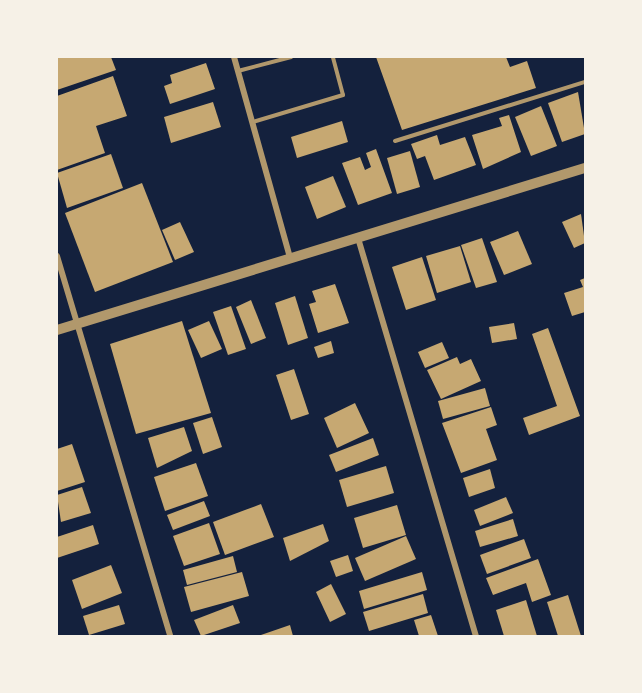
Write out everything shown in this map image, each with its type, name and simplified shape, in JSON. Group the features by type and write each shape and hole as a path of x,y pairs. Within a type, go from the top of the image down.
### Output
{"street":[{"path":"234,57 290,258"},
{"path":"57,330 585,168"},
{"path":"358,238 476,636"},
{"path":"57,256 170,636"}],"lane":[{"path":"238,72 291,57"},
{"path":"252,122 343,95 333,57"},
{"path":"395,141 585,82"}],"building":[{"path":"57,57 111,57 116,70 57,90"},
{"path":"376,57 506,57 510,67 527,61 536,88 402,130"},
{"path":"206,63 215,89 170,104 164,86 172,83 170,75"},
{"path":"113,76 127,116 96,126 105,153 57,170 57,96"},
{"path":"578,92 585,134 562,142 548,103"},
{"path":"213,102 221,127 171,143 164,117"},
{"path":"541,106 557,146 531,156 515,117"},
{"path":"509,115 521,152 483,169 472,135 502,126 499,118"},
{"path":"342,121 348,142 297,158 291,137"},
{"path":"437,135 440,145 465,137 476,165 434,180 425,156 417,159 411,144"},
{"path":"376,149 392,193 358,205 342,163 360,157 365,170 371,167 366,153"},
{"path":"410,151 420,187 397,194 387,158"},
{"path":"111,154 123,188 67,208 57,173"},
{"path":"333,176 346,207 317,219 305,187"},
{"path":"142,183 173,262 95,292 65,213"},
{"path":"581,214 585,243 574,248 562,222"},
{"path":"180,222 194,252 175,260 162,230"},
{"path":"518,231 532,264 504,275 490,242"},
{"path":"482,238 497,282 476,288 461,245"},
{"path":"460,246 471,282 437,293 426,256"},
{"path":"422,257 436,300 406,310 392,267"},
{"path":"585,278 585,312 572,316 564,293 583,287 580,280"},
{"path":"335,284 349,323 318,333 309,304 316,302 312,291"},
{"path":"295,296 308,338 288,345 275,303"},
{"path":"251,300 266,338 251,344 236,307"},
{"path":"231,306 246,349 228,355 213,312"},
{"path":"182,321 211,413 136,434 110,344"},
{"path":"209,321 222,349 201,358 188,330"},
{"path":"514,323 517,339 492,343 489,327"},
{"path":"548,328 580,416 529,435 523,418 557,406 532,334"},
{"path":"331,341 334,353 318,358 314,347"},
{"path":"442,342 449,358 425,368 418,352"},
{"path":"457,357 460,364 471,359 481,381 441,399 427,370"},
{"path":"294,369 309,414 291,420 276,375"},
{"path":"485,388 490,406 443,419 438,401"},
{"path":"355,403 369,433 337,448 324,418"},
{"path":"491,407 497,425 486,429 497,460 461,473 442,423"},
{"path":"212,417 222,447 203,454 193,423"},
{"path":"184,427 192,451 157,468 148,438"},
{"path":"373,438 379,455 336,472 329,455"},
{"path":"72,444 85,482 57,491 57,449"},
{"path":"196,463 208,496 165,511 154,477"},
{"path":"386,466 394,493 347,507 339,480"},
{"path":"490,469 495,488 469,497 463,478"},
{"path":"82,487 91,513 61,522 57,495"},
{"path":"506,497 513,513 480,526 474,510"},
{"path":"204,501 210,516 173,530 167,515"},
{"path":"261,504 274,537 225,555 213,522"},
{"path":"397,505 406,535 363,548 354,518"},
{"path":"513,519 518,536 480,547 475,531"},
{"path":"209,523 220,554 184,566 173,536"},
{"path":"323,524 329,541 290,561 283,538"},
{"path":"93,525 99,544 57,558 57,537"},
{"path":"406,536 416,559 365,581 355,558"},
{"path":"524,539 531,558 487,574 480,555"},
{"path":"348,555 353,571 336,577 330,561"},
{"path":"233,556 237,572 187,585 183,570"},
{"path":"538,559 551,595 532,602 526,583 493,595 486,578"},
{"path":"111,565 122,593 82,609 72,580"},
{"path":"242,572 249,596 191,612 184,587"},
{"path":"422,572 427,590 364,609 359,591"},
{"path":"331,584 346,614 330,622 316,592"},
{"path":"423,594 428,613 369,631 363,612"},
{"path":"568,595 581,636 558,636 547,602"},
{"path":"526,600 537,636 504,636 496,610"},
{"path":"119,605 125,624 89,635 83,616"},
{"path":"233,605 240,623 201,636 194,620"},
{"path":"431,615 438,636 419,636 414,620"},
{"path":"290,625 293,636 258,636"}]}
